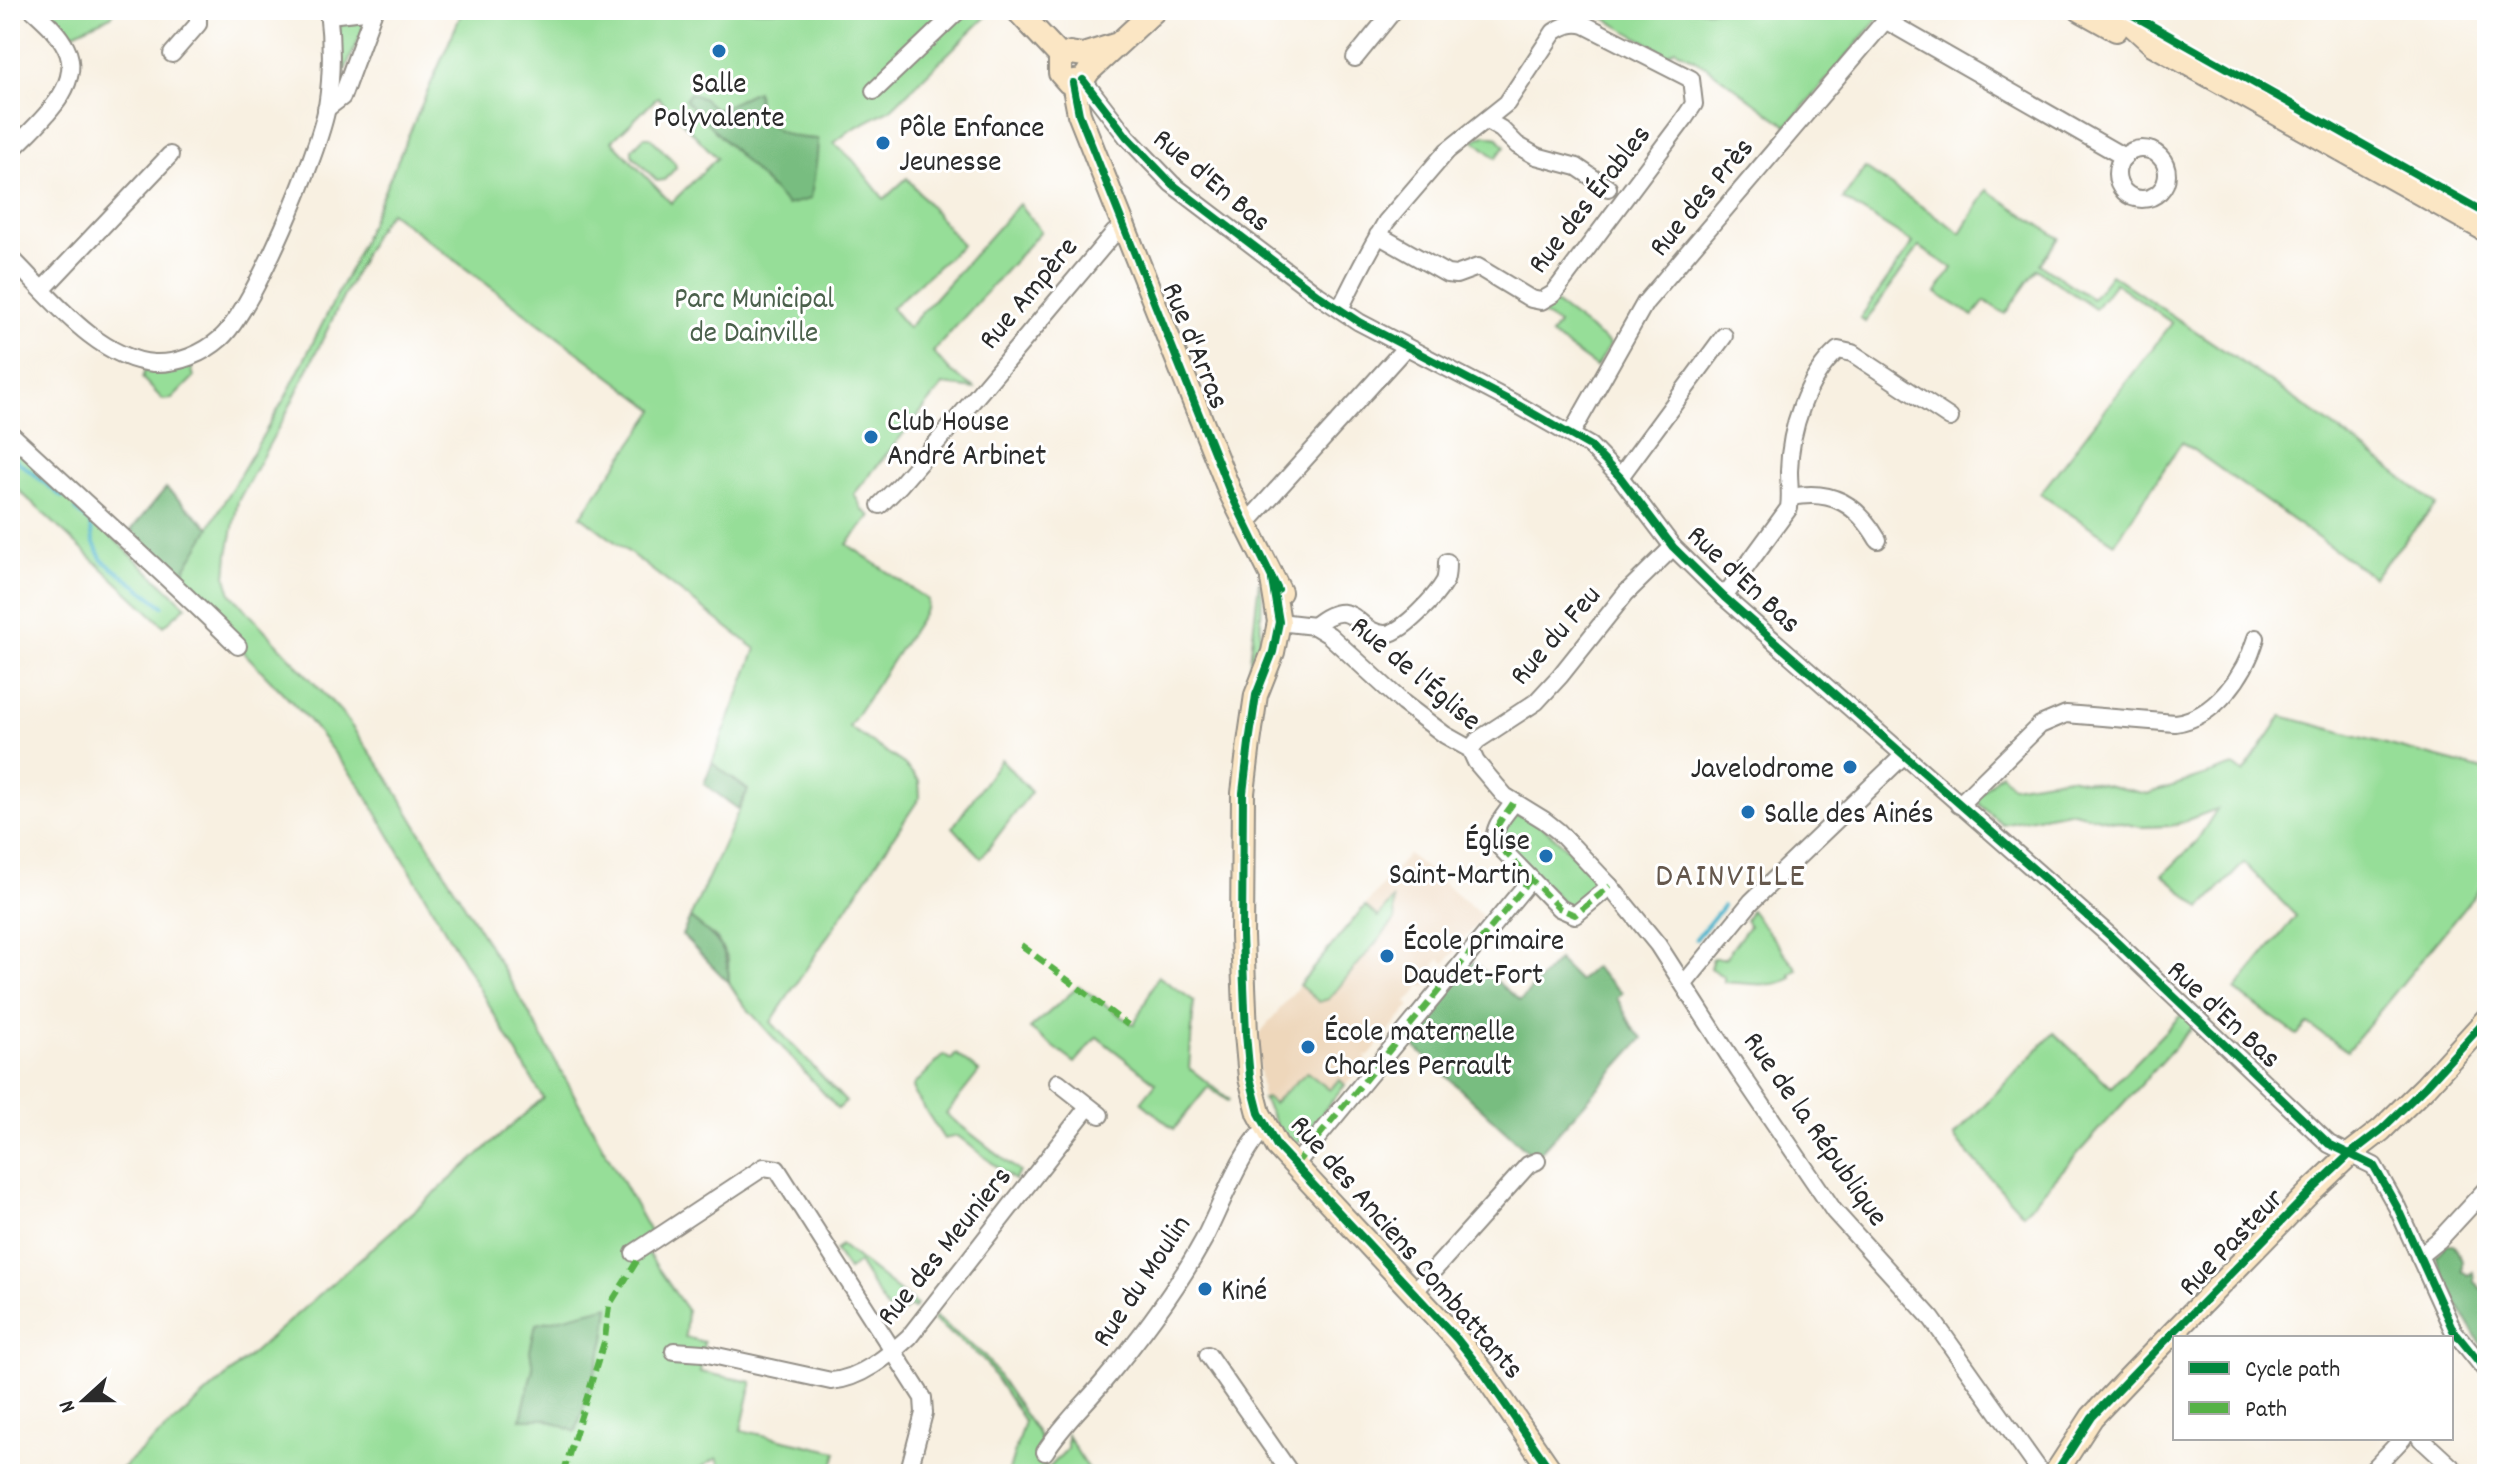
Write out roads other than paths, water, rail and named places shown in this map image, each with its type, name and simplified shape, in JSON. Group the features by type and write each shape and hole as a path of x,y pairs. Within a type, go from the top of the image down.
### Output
{"main road":[{"path":"1017,10 1078,69 1118,44 1155,10"},
{"path":"2080,10 2125,35 2154,45 2487,231"},
{"path":"2105,10 2132,25 2154,45"},
{"name":"Rue d'Arras","path":"1078,69 1079,114 1245,525 1285,602 1284,622"},
{"name":"Rue des Anciens Combattants","path":"1284,622 1284,647 1261,702 1254,711 1243,793 1244,1011 1250,1078 1257,1109 1266,1129 1295,1165 1414,1292 1483,1372 1553,1474"},
{"name":"Rue Pasteur","path":"2055,1474 2092,1417 2312,1190 2399,1113 2487,1019"}],"street":[{"path":"10,152 59,98 69,80 72,62 66,47 52,28 33,10"},
{"path":"172,54 198,24 198,10"},
{"path":"10,257 99,341 139,360 180,361 209,347 235,321 254,288 319,141 326,109 331,54 328,12 374,10 342,97 326,109"},
{"path":"874,91 959,10"},
{"path":"1355,58 1394,10"},
{"path":"1890,15 2124,157"},
{"name":"Rue des Près","path":"1571,434 1645,303 1890,15"},
{"name":"Rue des Érables","path":"1378,235 1447,274 1456,275 1478,267 1531,299 1541,301 1553,294 1684,119 1694,104 1694,92 1691,79 1656,60 1585,25 1568,24 1554,32 1507,103 1487,121"},
{"name":"Rue d'En Bas","path":"1078,69 1127,137 1172,184 1340,309 1571,434 1606,460 1673,547 1724,597 2110,936 2329,1144 2374,1166 2397,1207 2453,1330 2487,1372"},
{"path":"1340,309 1378,235 1402,201 1447,151 1487,121 1536,156 1577,167 1608,188"},
{"path":"43,289 170,155"},
{"name":"Rue Ampère","path":"880,505 910,475 1114,233 1124,228"},
{"path":"1620,477 1724,336"},
{"path":"1245,525 1406,347"},
{"path":"1724,597 1789,508 1789,473 1795,428 1815,379 1838,350 1852,353 1950,418"},
{"path":"10,433 201,608 238,646"},
{"path":"1791,497 1818,493 1831,495 1868,523 1878,540"},
{"name":"Rue du Feu","path":"1470,749 1478,740 1536,702 1626,593 1673,547"},
{"path":"1314,626 1327,616 1345,613 1352,614 1381,634 1398,631 1445,580 1447,562"},
{"name":"Rue de l'Église","path":"1284,622 1314,626 1329,635 1403,703 1445,735 1470,749 1495,787 1513,803 1558,831 1610,886"},
{"path":"1959,805 2040,725 2055,717 2066,714 2175,723 2189,721 2208,712 2241,669 2256,638"},
{"path":"1684,984 1751,902 1904,755"},
{"path":"1513,803 1493,833 1495,842 1559,908 1575,915 1610,886"},
{"path":"1295,1165 1531,879"},
{"name":"Rue de la République","path":"1610,886 1658,945 1834,1211 1932,1319 2042,1474"},
{"name":"Rue des Meuniers","path":"674,1351 703,1353 831,1381 851,1376 894,1350 927,1315 1094,1111 1058,1082"},
{"name":"Rue du Moulin","path":"1045,1452 1171,1294 1205,1238 1258,1134 1266,1129"},
{"path":"1414,1292 1528,1165 1537,1161"},
{"path":"634,1253 764,1167 777,1169 923,1398 924,1413 908,1474"},
{"path":"2419,1256 2439,1240 2487,1188"},
{"path":"1208,1355 1291,1474"},
{"path":"2369,1474 2401,1440"},
{"path":"2422,1440 2459,1474"}],"waterway":[{"path":"10,455 62,497"},
{"path":"76,510 90,522 93,541 102,560 163,606"},
{"path":"1696,939 1723,906"}],"place":[{"name":"Salle Polyvalente","path":"719,51"},
{"name":"Pôle Enfance Jeunesse","path":"883,143"},
{"name":"Club House André Arbinet","path":"871,437"},
{"name":"Javelodrome","path":"1850,767"},
{"name":"Salle des Ainés","path":"1748,812"},
{"name":"Église Saint-Martin","path":"1546,856"},
{"name":"École primaire Daudet-Fort","path":"1387,956"},
{"name":"École maternelle Charles Perrault","path":"1308,1047"},
{"name":"Kiné","path":"1205,1289"}],"district":[{"name":"DAINVILLE","path":"1731,873"}],"park label":[{"name":"Parc Municipal de Dainville","path":"754,314"}]}
